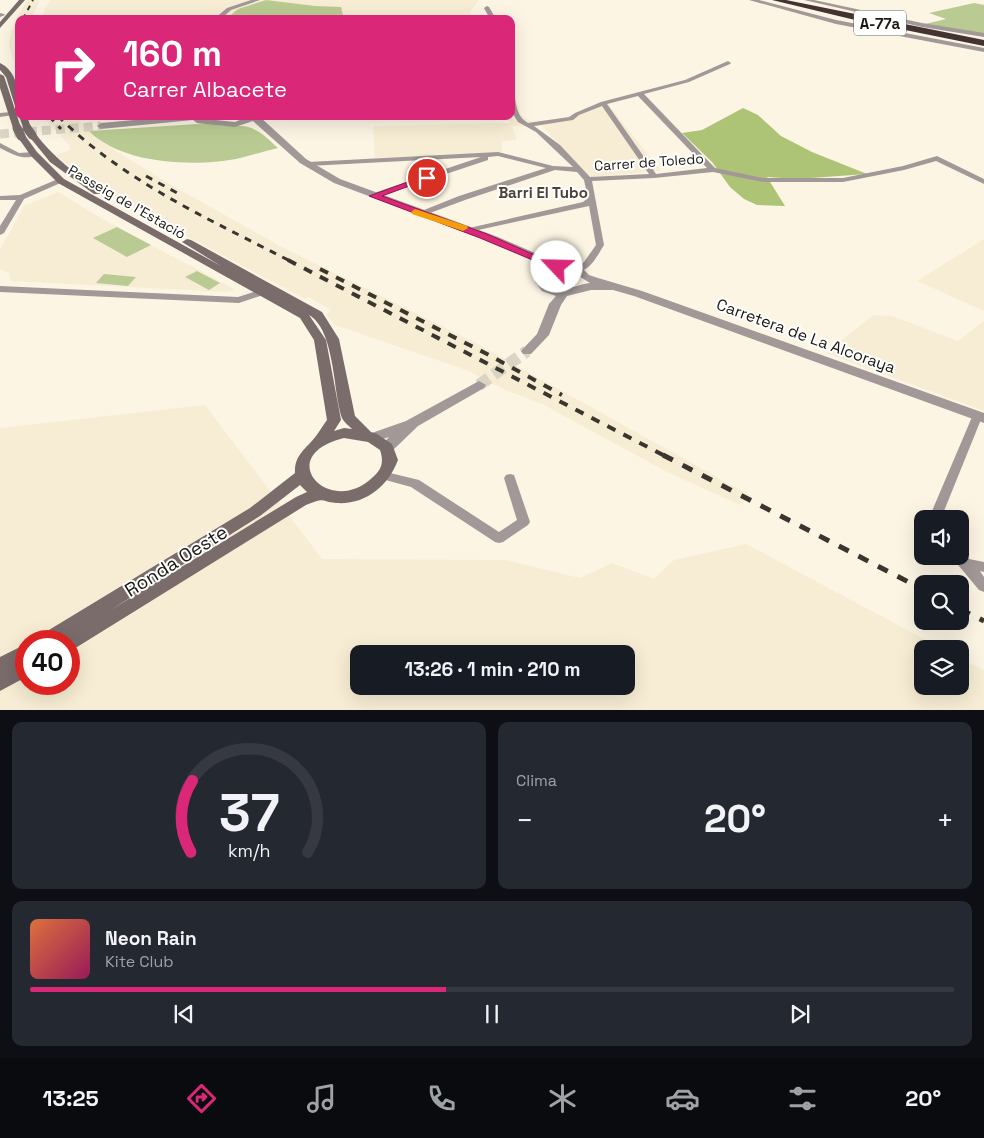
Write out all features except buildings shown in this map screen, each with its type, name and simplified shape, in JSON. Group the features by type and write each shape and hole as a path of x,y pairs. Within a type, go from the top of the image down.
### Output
{"highway":[{"name":"A-77a","path":"776,0 850,17 984,42"},
{"name":"A-77a","path":"790,0 860,15 984,37"}],"main road":[{"path":"1,15 15,0"},
{"path":"0,26 22,0"},
{"path":"0,65 10,76 15,93"},
{"name":"Passeig de l'Estació","path":"0,76 11,114 15,120"},
{"name":"Passeig de l'Estació","path":"15,120 43,152 66,172 103,196 318,315 332,339 349,418 369,435"},
{"name":"Passeig de l'Estació","path":"23,120 24,132 34,154 61,181 260,293"},
{"path":"260,293 304,316 320,340 334,420 320,441 307,452 301,464 302,476 313,489 320,493"},
{"path":"320,441 344,433 369,435 387,447 391,461 386,476"},
{"name":"Ronda Oeste","path":"63,630 255,512 302,476"},
{"name":"Ronda Oeste","path":"80,637 295,504 320,493 332,496 355,495 370,490 386,476"},
{"path":"0,666 15,658"},
{"path":"0,683 15,674"}],"street":[{"path":"221,15 228,9 257,0"},
{"path":"752,0 836,22 984,50"},
{"path":"807,0 984,37"},
{"path":"487,8 491,15"},
{"path":"526,125 571,119 584,110 603,103 686,81 728,63"},
{"path":"639,93 712,170"},
{"path":"603,103 654,176"},
{"path":"515,112 520,121 557,147 588,179 590,200 600,245 573,292 558,292 539,283 539,277 544,270 557,267"},
{"path":"0,115 11,114"},
{"path":"167,121 175,120"},
{"path":"101,126 200,120"},
{"path":"218,120 225,124 243,123 279,136"},
{"path":"243,123 248,120"},
{"path":"258,120 279,136 320,173 347,186 470,230 582,278"},
{"path":"0,145 18,155 34,154"},
{"path":"308,164 498,154 557,169 579,170"},
{"path":"374,196 498,154"},
{"name":"Carrer de Toledo","path":"588,179 654,176 712,170 763,180 843,180 904,168 937,158 984,182"},
{"path":"422,214 557,169"},
{"path":"0,198 21,197 61,181"},
{"path":"0,233 21,197"},
{"path":"470,230 586,204 590,200"},
{"path":"533,256 544,270"},
{"name":"Carretera de La Alcoraya","path":"582,278 638,293 980,418"},
{"path":"0,289 239,300 260,293"},
{"path":"527,351 543,335 558,292"},
{"path":"387,447 413,423 479,385"},
{"path":"938,510 980,418"},
{"path":"369,435 413,423"},
{"path":"386,476 415,482 499,538 524,522 510,478"},
{"path":"969,562 984,567"},
{"path":"966,565 984,586"}],"shaded area":[{"path":"27,0 40,0 33,15 18,15"},
{"path":"50,0 479,0 471,10 470,15 43,15"},
{"path":"15,22 15,65 9,46"},
{"path":"515,100 519,106 520,114 530,121 565,119 608,104 661,171 590,177 542,126 512,126 517,140 502,141 502,152 375,158 373,126 509,123 509,120 515,120"},
{"path":"46,120 79,120 103,143 173,186 282,247 472,341 751,496 740,505 667,472 544,405 503,389 469,371 335,325 326,315 331,310 308,297 305,299 116,199 94,185 56,155 70,150 69,145"},
{"path":"58,192 104,220 236,290 227,292 11,281 9,273 0,269 0,250 24,206"},
{"path":"984,239 984,311 917,281"},
{"path":"873,315 892,316 958,341 984,321 984,411 826,353"},
{"path":"205,405 322,559 506,560 580,578 612,563 654,579 674,560 746,544 926,640 914,640 914,695 969,695 969,662 984,670 984,710 0,710 0,428"}],"green space":[{"path":"266,0 341,7 343,15 231,15 238,9"},
{"path":"974,3 984,5 984,35 925,24 946,19 929,13"},
{"path":"743,108 758,115 781,136 812,152 867,174 797,179 767,177 785,206 757,205 744,199 730,187 712,162 682,133 702,130"},
{"path":"212,123 252,128 278,148 236,159 199,163 179,162 138,156 119,150 103,142 89,131"},
{"path":"117,227 151,245 127,257 93,238"},
{"path":"197,271 220,283 209,290 185,277"},
{"path":"104,274 136,277 128,286 96,283"}],"tunnel":[{"path":"0,134 101,126"},
{"path":"479,385 527,351"}],"railway":[{"path":"25,15 33,0"},
{"path":"53,120 61,129"},
{"path":"62,120 110,160 168,197 290,261"},
{"path":"146,176 179,194"},
{"path":"288,260 665,456"},
{"path":"320,269 487,354 562,395"},
{"path":"663,455 914,585"},
{"path":"969,614 984,621"}],"slow traffic":[{"path":"415,212 463,228"}],"district":[{"name":"Barri El Tubo","path":"543,192"}],"route":[{"path":"427,178 374,196 470,230 540,258 557,267"}]}
